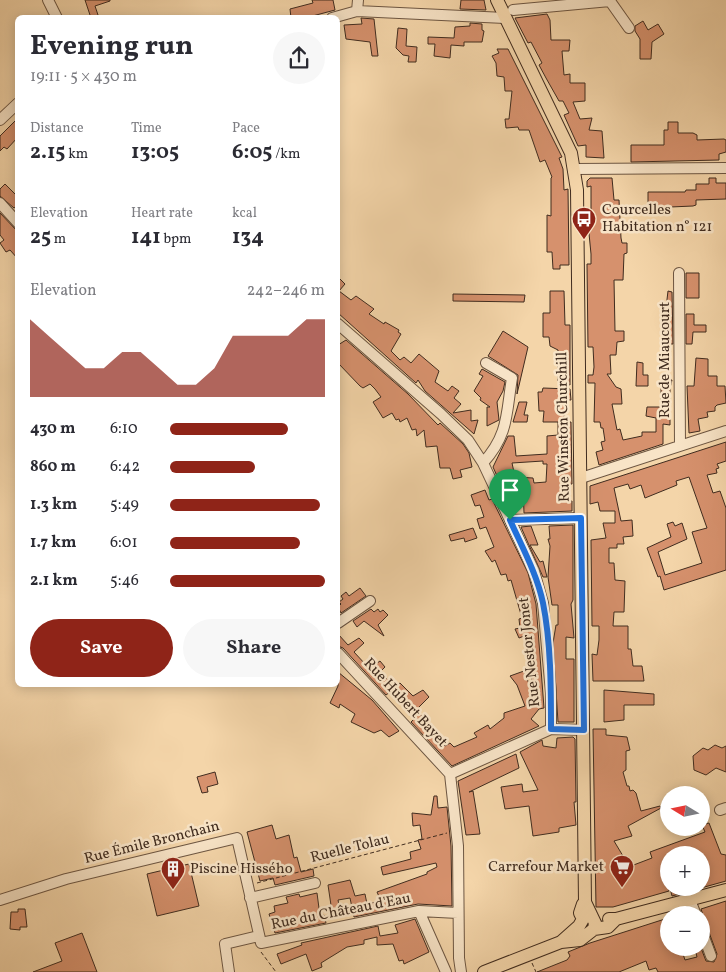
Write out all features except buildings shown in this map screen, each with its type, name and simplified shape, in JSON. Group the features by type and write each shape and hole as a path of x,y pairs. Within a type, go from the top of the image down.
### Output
{"main road":[{"name":"Rue Winston Churchill","path":"497,0 508,13 571,152 575,169 577,190 584,730 585,902 580,913 588,924"},
{"path":"484,972 561,942 580,940 588,924 608,927 616,920 726,890"}],"street":[{"path":"48,0 56,15"},
{"path":"357,11 358,0"},
{"path":"340,16 357,11 508,13 610,1 629,28"},
{"path":"0,120 15,106"},
{"path":"575,169 726,168"},
{"path":"0,203 15,220"},
{"name":"Rue de Miaucourt","path":"679,273 680,446"},
{"name":"Rue Nestor Jonet","path":"340,326 448,420 468,440 483,463 534,571 543,603 551,694 551,729"},
{"path":"483,463 493,452 506,427 512,378 486,363"},
{"path":"580,478 726,431"},
{"path":"510,520 581,518"},
{"path":"340,622 370,601"},
{"name":"Rue Hubert Bayet","path":"340,655 450,774"},
{"path":"461,972 457,831 450,774 551,729 584,730"},
{"name":"Rue Émile Bronchain","path":"0,900 66,879 237,838 260,940"},
{"path":"250,898 315,883"},
{"path":"690,900 692,906"},
{"path":"419,911 446,972"},
{"name":"Rue du Château d'Eau","path":"229,972 225,944 260,940 419,911 458,913"}],"path":[{"name":"Ruelle Tolau","path":"248,886 396,847 428,836 457,831"},
{"path":"260,940 261,951 276,972"}],"place":[{"name":"Courcelles Habitation n° 121","path":"584,240"},
{"name":"Carrefour Market","path":"622,888"},
{"name":"Piscine Hissého","path":"173,890"}],"route":[{"path":"581,518 584,730 551,729 551,694 543,603 534,571 510,520 581,518"}]}
